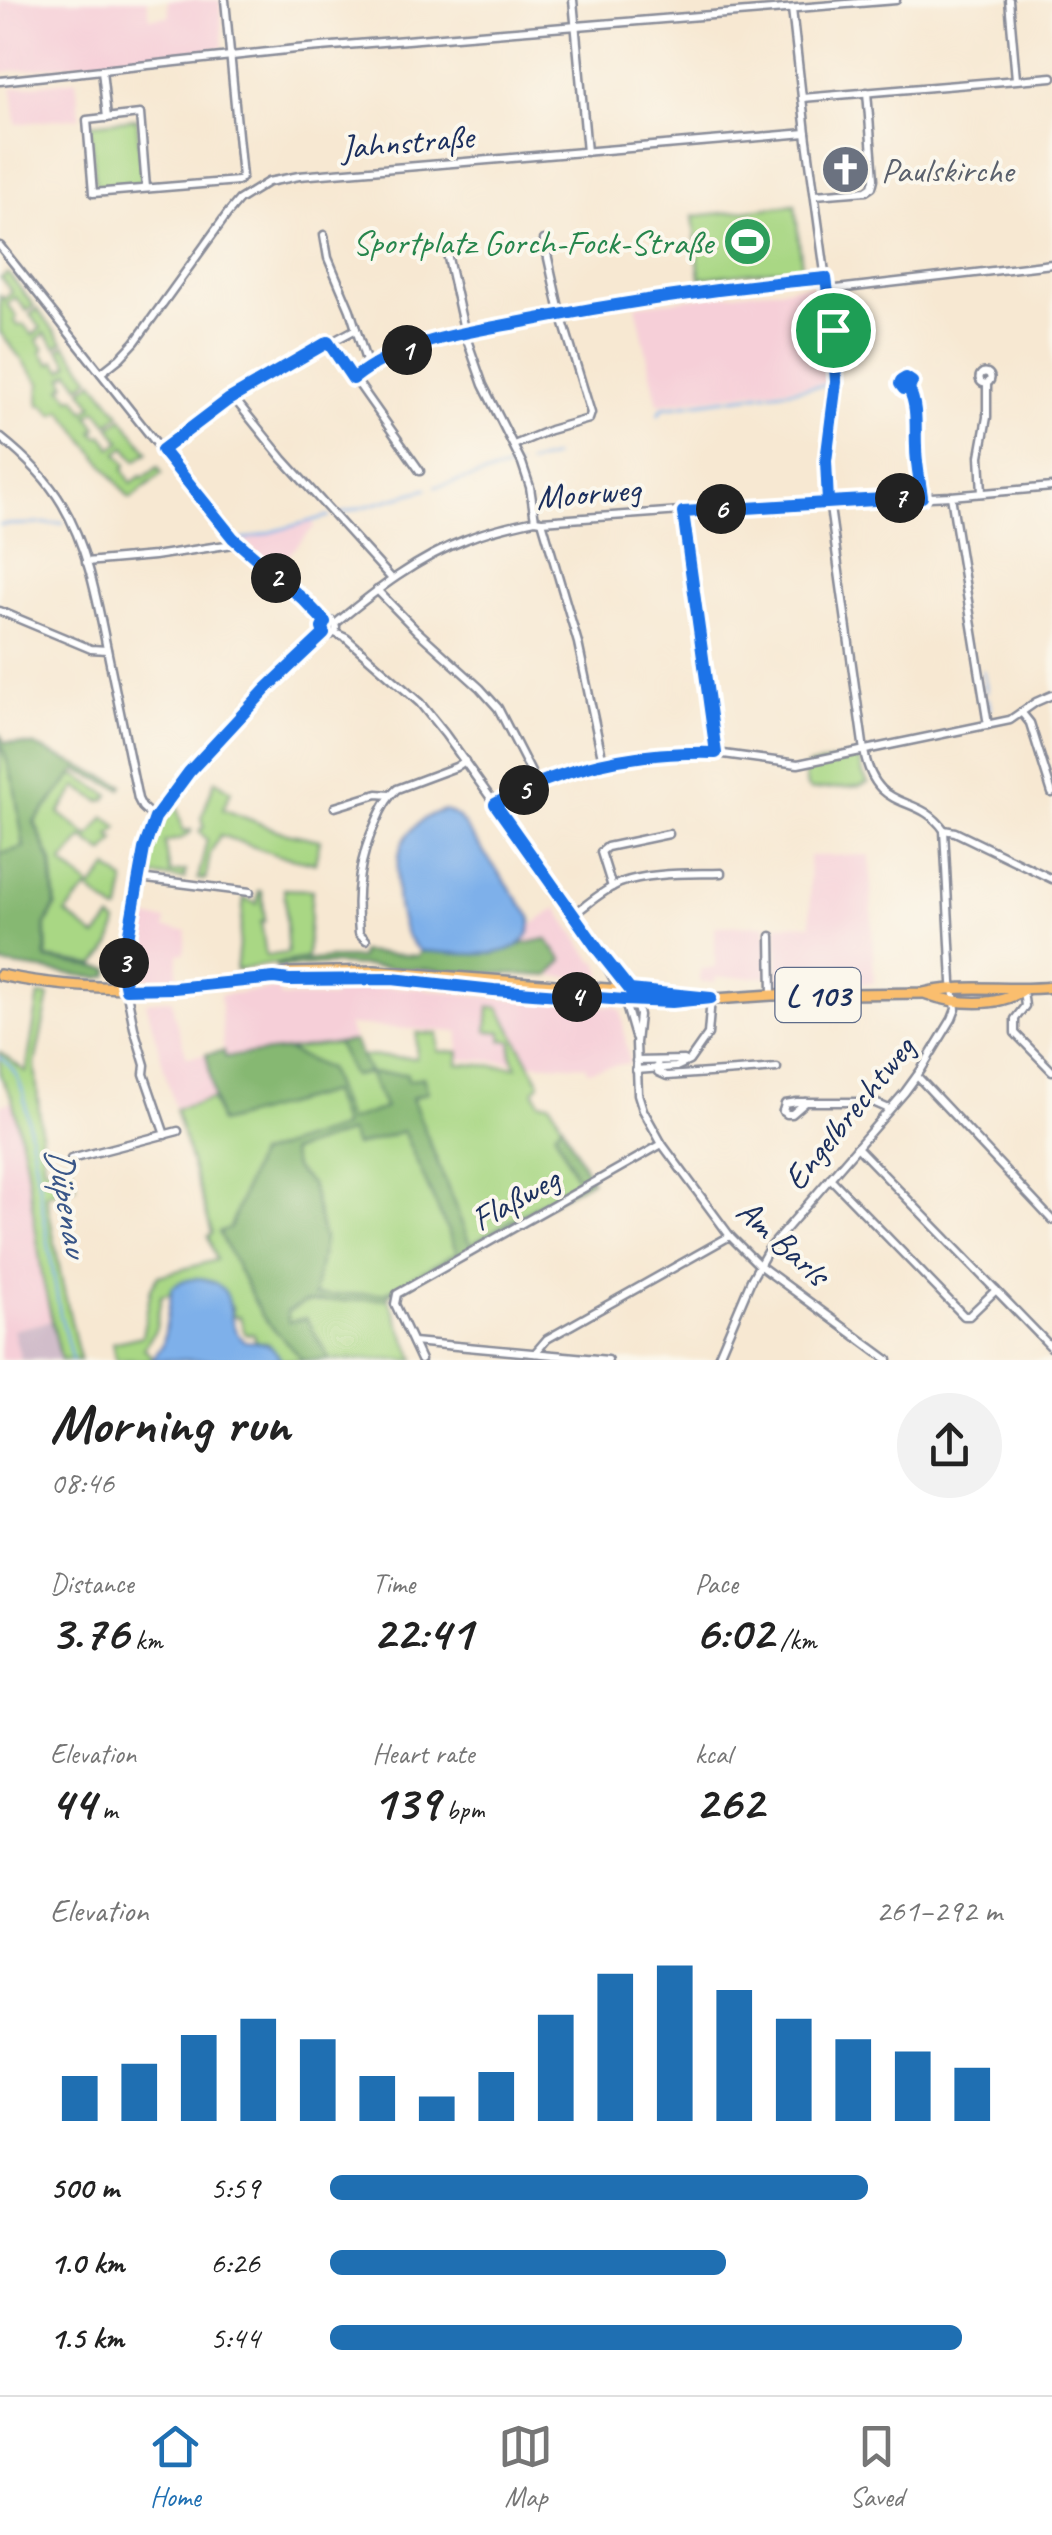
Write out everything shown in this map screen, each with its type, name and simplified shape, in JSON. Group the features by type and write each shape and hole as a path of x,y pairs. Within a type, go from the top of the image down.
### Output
{"main road":[{"name":"L 103","path":"274,978 289,972 375,971 618,989 635,1000 652,1001 772,995 954,995"},
{"name":"L 103","path":"0,976 126,989 274,978 392,979 494,990 711,998"},
{"path":"954,995 1052,987"}],"street":[{"path":"146,188 140,114 87,120 94,193 238,181 242,177 225,0"},
{"path":"572,0 587,152"},
{"path":"0,82 230,56 896,0"},
{"path":"1009,0 1016,79"},
{"path":"792,9 836,371 826,461 828,502 864,751 870,774 881,789 937,820 944,830 954,995"},
{"path":"102,70 107,118"},
{"path":"802,98 1052,77"},
{"path":"814,195 866,191 872,187 867,92"},
{"name":"Jahnstraße","path":"101,374 134,342 228,213 259,187 294,176 806,133"},
{"path":"324,235 328,258 368,367"},
{"path":"514,445 589,419 591,413 544,240"},
{"path":"0,246 239,544 420,703 574,914 627,995 636,1043"},
{"path":"446,249 465,334 526,474 578,643 603,763"},
{"path":"828,290 1052,264"},
{"path":"353,379 368,367 408,350 465,334 689,292 826,278"},
{"path":"162,450 233,397 356,328"},
{"path":"328,342 420,471"},
{"path":"982,494 980,456 987,417 987,384"},
{"path":"909,389 914,398 922,497"},
{"path":"233,397 282,458 392,579"},
{"path":"0,436 47,482 74,528 96,594 138,799 155,818"},
{"name":"Moorweg","path":"334,628 392,579 462,540 538,520 1052,487"},
{"path":"950,496 988,724"},
{"path":"683,512 716,753"},
{"path":"86,562 239,544"},
{"path":"377,590 498,708 537,784"},
{"path":"0,612 92,650 107,650"},
{"path":"324,634 325,622"},
{"path":"324,634 328,636 334,628"},
{"path":"166,1134 144,1074 145,1064 123,974 144,849 155,818 189,772 324,634"},
{"path":"495,804 537,784 603,763 655,754 716,753 798,764 1010,720 1052,695"},
{"path":"1022,712 1030,723 1052,793"},
{"path":"334,807 390,794 464,761"},
{"path":"366,940 358,933 358,881 368,840 390,794"},
{"path":"944,830 1052,879"},
{"path":"612,887 601,852 606,847 670,834"},
{"path":"574,914 612,887 642,878 722,873"},
{"path":"139,878 250,892"},
{"path":"772,936 772,995"},
{"path":"599,951 618,989"},
{"path":"1023,990 1024,1006 1015,1019 1015,1033 1052,1071"},
{"name":"Engelbrechtweg","path":"717,1360 768,1250 917,1076 952,1019 954,995"},
{"path":"636,1065 676,1067 688,1060 709,1030 711,998"},
{"path":"635,1000 639,1015 636,1043"},
{"path":"639,1015 652,1001"},
{"name":"Am Barls","path":"636,1043 638,1094 643,1110 662,1144 730,1236 759,1264 888,1360"},
{"path":"657,1065 667,1076 777,1068"},
{"path":"917,1076 1052,1220"},
{"path":"806,1102 873,1102 890,1109"},
{"path":"71,1159 178,1131"},
{"name":"Flaßweg","path":"412,1342 395,1299 397,1294 662,1144"},
{"path":"856,1147 1052,1348"},
{"path":"830,1178 964,1316 969,1316 996,1290"},
{"path":"535,1353 547,1339 730,1236"},
{"path":"420,1360 412,1342 608,1360"}],"shaded area":[{"path":"0,0 147,0 150,18 169,16 168,0 220,0 223,49 0,72"},
{"path":"76,80 80,117 16,124 12,88"},
{"path":"815,287 822,333 828,338 830,382 658,404 636,305"},
{"path":"313,522 314,527 276,569 244,541"},
{"path":"870,855 874,983 778,982 777,925 811,924 809,856"},
{"path":"557,908 592,960 598,962 602,973 599,978 549,976 563,960 546,939 523,944 532,925"},
{"path":"137,917 166,920 165,928 187,931 184,953 178,954 177,977 133,976"},
{"path":"765,925 769,977 716,977 715,982 700,982 700,969 715,968 715,926"},
{"path":"330,985 418,988 616,1007 621,1011 629,1063 587,1071 586,1066 458,1059 459,1032 348,1025 354,1041 224,1057 220,995 279,989 280,997 333,998"},
{"path":"172,999 187,1057 206,1054 214,1086 212,1099 175,1109 146,1002"},
{"path":"13,1101 51,1321 14,1330 21,1360 0,1360 0,1105"},
{"path":"51,1321 61,1360 21,1360 13,1330"}],"green space":[{"path":"137,119 143,184 96,189 90,124"},
{"name":"Sportplatz Gorch-Fock-Straße","path":"795,205 802,267 700,278 693,216"},
{"path":"8,273 34,306 27,311 15,297 7,304 17,317 14,321 33,335 41,328 30,315 37,309 63,342 56,347 45,333 37,340 50,364 55,361 63,370 70,364 59,350 65,345 91,378 80,386 70,372 63,377 66,384 62,388 85,411 93,405 82,390 94,381 120,414 108,424 97,410 88,415 97,428 93,431 98,437 102,435 112,448 121,442 110,427 122,418 148,452 136,461 125,447 117,453 126,465 123,469 131,483 158,467 162,473 130,499 61,410 54,415 39,405 40,383 0,332 0,295 4,299 12,292 1,278"},
{"path":"0,733 4,742 35,746 123,785 121,789 77,770 34,822 51,862 55,906 45,925 46,959 110,969 108,976 0,964 0,854 24,847 14,784 0,745"},
{"path":"0,745 14,784 24,848 0,854"},
{"path":"856,756 868,783 811,790 807,787 807,766"},
{"path":"74,774 109,795 100,801 77,787 59,813 89,837 105,817 118,827 110,836 115,840 104,853 83,838 62,863 92,888 108,868 125,881 120,911 87,889 66,913 96,937 111,919 117,923 110,946 94,965 47,958 46,925 56,906 52,862 35,822"},
{"path":"215,780 231,791 223,809 282,832 320,840 315,863 277,855 220,835 210,854 206,878 198,879 207,840 199,831 204,827 202,816"},
{"path":"175,798 183,831 191,832 165,842 170,873 186,871 185,879 150,876 146,871 151,852"},
{"path":"284,889 312,890 307,958 236,970 244,898 257,904 259,891 266,956 288,953"},
{"path":"546,939 563,960 549,976 329,964 276,968 276,964 360,958 361,952 418,956 421,951 494,954"},
{"path":"39,995 49,996 35,1064 44,1168 70,1162 76,1186 46,1195 80,1360 61,1360 43,1281 26,1163 12,1098 0,1075 0,1052 26,1072"},
{"path":"489,1007 499,1007 540,1083 534,1091 540,1102 550,1103 562,1124 555,1133 578,1181 470,1245 407,1081 369,1074 385,1109 347,1121 328,1069 287,1050 354,1041 361,1056 416,1058 417,1033 438,1034 438,1051 459,1052 458,1064 517,1067 511,1055 512,1041 502,1040 502,1032 487,1031"},
{"path":"354,1041 369,1073 353,1076 337,1043"},
{"path":"287,1050 328,1069 347,1121 385,1108 369,1073 407,1074 408,1081 423,1077 428,1092 412,1098 470,1244 578,1181 555,1132 562,1124 591,1180 385,1299 305,1302 287,1312 289,1322 306,1318 330,1360 303,1360 262,1316 219,1232 230,1228 257,1155 343,1127 331,1092 220,1123 206,1054 224,1051 225,1057","holes":["403,1131 457,1252 385,1293 314,1296 324,1240 311,1184 295,1170 290,1152 350,1132 355,1146"]},
{"path":"331,1091 343,1128 257,1155 230,1229 262,1315 303,1360 282,1360 268,1343 255,1341 254,1334 245,1334 240,1317 233,1316 232,1307 173,1288 171,1293 161,1296 156,1328 144,1349 154,1358 116,1360 112,1343 142,1336 151,1288 158,1276 216,1260 208,1236 212,1233 175,1109 212,1099 220,1122"},
{"path":"403,1131 457,1252 385,1293 313,1296 324,1240 311,1184 295,1170 290,1152 351,1132 356,1146"},
{"path":"388,1298 415,1360 330,1360 306,1318 289,1322 286,1313 305,1302"}],"water":[{"path":"445,810 458,817 531,917 529,933 520,944 490,954 421,951 405,931 396,886 402,845 419,823"},
{"path":"199,1278 213,1282 227,1295 233,1323 244,1341 266,1344 282,1360 152,1360 163,1344 172,1288 182,1281"}],"waterway":[{"path":"658,415 663,408 826,385"},
{"path":"528,464 553,457"},
{"path":"435,487 518,466"},
{"path":"342,513 427,489"},
{"path":"242,540 329,516"},
{"path":"0,525 63,523"},
{"path":"983,671 987,692"},
{"path":"988,698 990,709"},
{"name":"Düpenau","path":"0,1057 16,1074 24,1096 60,1314 72,1360"}],"place":[{"name":"Paulskirche","path":"846,170"},
{"name":"Sportplatz Gorch-Fock-Straße","path":"748,242"}],"route":[{"path":"833,330 826,278 672,294 465,334 396,354 353,379 328,342 228,400 162,450 233,538 325,622 324,634 189,772 155,818 144,849 128,938 123,974 126,989 274,978 375,978 594,998 672,1002 711,998 630,990 495,804 548,779 603,763 655,754 716,753 683,512 922,497 918,466 916,445 914,398 900,384 906,378 912,382 909,389 914,398 922,497 828,502 826,461 836,382 833,330"}]}
